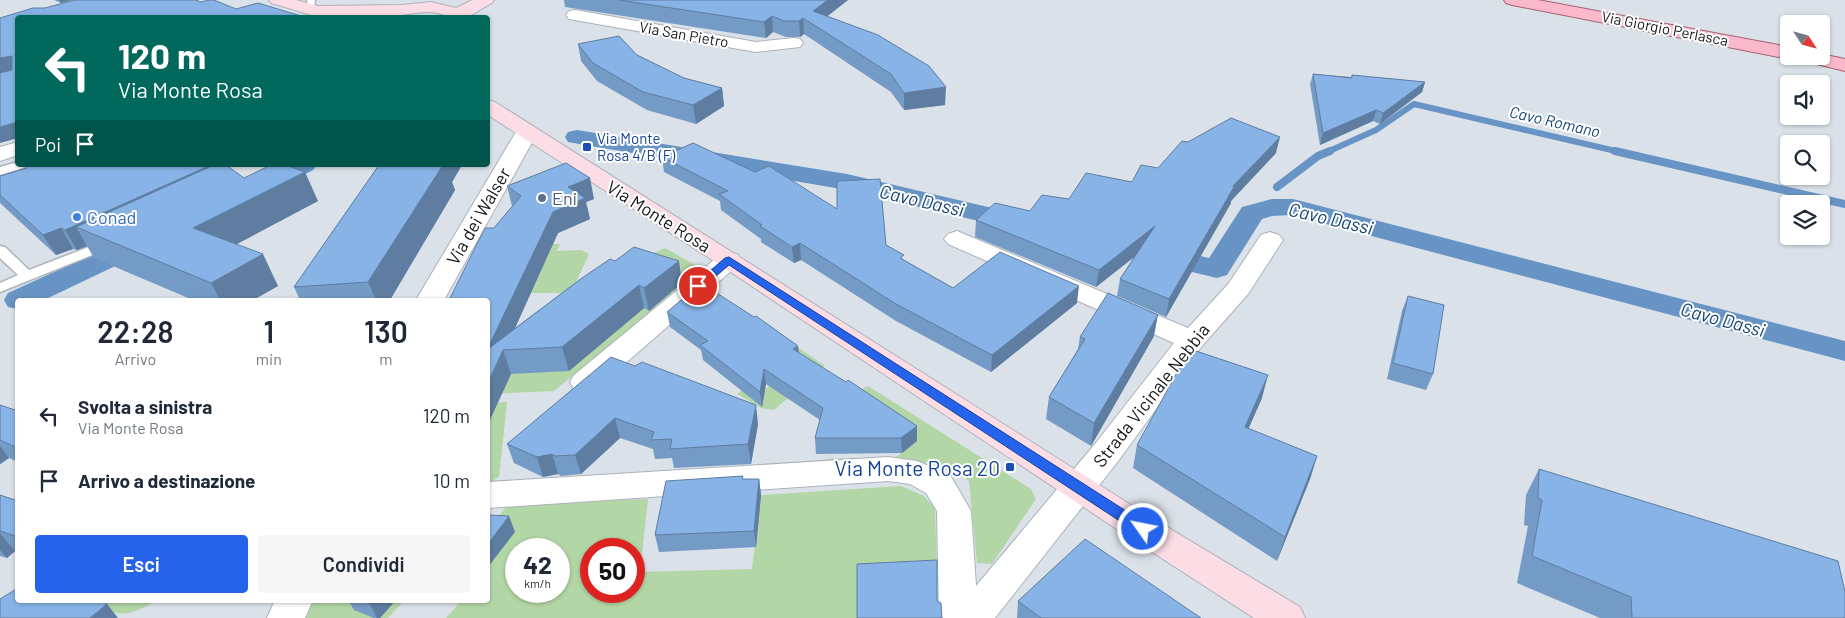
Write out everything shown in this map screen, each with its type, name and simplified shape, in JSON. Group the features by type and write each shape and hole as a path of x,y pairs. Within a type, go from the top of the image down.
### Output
{"main road":[{"path":"277,0 313,7 400,10 426,8 462,0"},
{"path":"458,15 486,0"},
{"name":"Via Giorgio Perlasca","path":"1512,0 1780,50"},
{"path":"313,7 333,15"},
{"path":"426,8 446,10 452,15"},
{"path":"386,15 400,10"},
{"path":"1830,61 1845,65"},
{"name":"Via Monte Rosa","path":"490,107 1078,487 1286,618"}],"street":[{"name":"Via San Pietro","path":"575,15 756,47 794,43"},
{"name":"Via dei Walser","path":"431,298 527,132"},
{"path":"0,154 15,149"},
{"path":"958,239 1192,340"},
{"name":"Strada Vicinale Nebbia","path":"972,618 1078,487 1192,340 1239,288 1270,240"},
{"name":"Via Monte Rosa","path":"569,395 729,260"},
{"path":"490,495 888,469 917,473 938,484 954,511 958,618"},
{"path":"286,618 293,603"}],"lane":[{"path":"0,171 15,166"},
{"path":"0,288 26,275 77,258 120,238"},
{"path":"0,250 26,275"}],"green space":[{"path":"490,244 560,244 557,251 581,250 589,254 571,293 531,293 551,249"},
{"path":"665,248 702,269 554,391 490,394 490,392 649,255"},
{"path":"774,331 825,366 774,410 761,408 737,394 748,386 758,393 792,373"},
{"path":"868,386 1031,489 1036,499 992,564 977,563 969,481 953,469 933,462 830,466 825,459 896,457 917,441 849,395"},
{"path":"507,402 499,477 490,482 490,403"},
{"path":"901,486 924,496 935,508 937,577 858,618 446,618 459,603 490,603 490,526 509,504 648,499 644,538 580,538 580,603 645,603 645,572 752,569 761,495"},
{"path":"91,603 152,603 129,613 114,613"},
{"path":"304,603 402,603 388,618 286,618"}],"building":[{"path":"75,0 196,0 201,2 214,0 236,9 258,3 298,15 15,15 15,123 0,127 0,73 12,70 12,56 0,58 0,18 33,8 45,8"},
{"path":"619,0 828,0 813,11 878,35 929,66 946,87 904,93 891,74 803,18 799,21 784,21 772,16 764,22"},
{"path":"619,36 637,55 684,78 722,88 693,105 643,92 593,63 578,44"},
{"path":"1313,74 1352,78 1352,75 1425,82 1383,113 1376,110 1323,133"},
{"path":"1231,118 1280,137 1233,186 1169,299 1120,279 1155,226 1099,270 976,220 995,203 1030,211 1042,195 1069,199 1086,173 1132,182 1141,165 1158,168 1182,141 1188,142"},
{"path":"693,143 755,172 769,166 837,209 837,181 880,179 886,245 904,255 900,258 953,288 1000,252 1079,286 992,355 896,304 800,243 792,247 760,226 762,225 719,194 728,191 662,157"},
{"path":"566,163 590,178 568,187 585,198 553,212 490,344 490,298 450,298 485,228 494,228 521,196 507,186"},
{"name":"Conad","path":"207,167 65,230 61,228 43,235 0,195 0,176 27,168"},
{"path":"210,167 229,167 244,178 267,167 291,167 305,172 193,228 263,254 211,283 76,227"},
{"path":"378,167 442,167 368,282 294,287"},
{"path":"634,247 679,261 644,288 639,285 562,347 503,350 490,379 490,347 582,278 610,259 615,261"},
{"path":"701,283 754,317 756,316 798,346 793,349 846,382 848,380 917,426 901,438 815,438 823,408 764,369 760,392 700,345 708,341 667,312"},
{"path":"1108,293 1158,315 1094,423 1049,397 1085,339 1080,337"},
{"path":"1408,296 1444,305 1433,374 1393,363"},
{"path":"1190,349 1268,375 1245,427 1317,456 1285,537 1137,445"},
{"path":"611,357 635,366 642,362 756,405 748,444 670,449 672,439 651,440 654,432 615,418 575,455 555,456 552,454 537,457 507,444"},
{"path":"0,405 15,410 15,447 0,440"},
{"path":"1539,469 1838,561 1845,592 1845,618 1632,618 1631,597 1532,556 1542,500 1538,498"},
{"path":"743,476 742,479 759,479 754,531 655,535 666,481"},
{"path":"0,495 15,500 15,536 0,531"},
{"path":"490,515 509,516 490,541"},
{"path":"1085,539 1201,618 1041,618 1018,601"},
{"path":"937,560 937,601 941,603 942,618 857,618 857,564"},
{"path":"15,590 15,603 107,604 90,618 0,618 0,599"}],"waterway":[{"name":"Cavo Romano","path":"1327,152 1376,130 1414,104 1620,152"},
{"name":"Cavo Dassi","path":"577,137 847,182 1025,224"},
{"name":"Cavo Romano","path":"1277,187 1318,156 1330,151"},
{"name":"Cavo Romano","path":"1615,151 1845,204"},
{"name":"Cavo Dassi","path":"258,187 300,167"},
{"name":"Cavo Dassi","path":"1154,254 1217,269 1252,213 1272,207 1293,207 1845,351"},
{"name":"Cavo Dassi","path":"23,298 141,243"}],"place":[{"name":"Via Monte Rosa 4/B (F)","path":"587,147"},
{"name":"Eni","path":"542,198"},
{"name":"Conad","path":"77,217"},
{"name":"Via Monte Rosa 20","path":"1010,467"}],"route":[{"path":"698,286 729,260 1143,529"}]}
